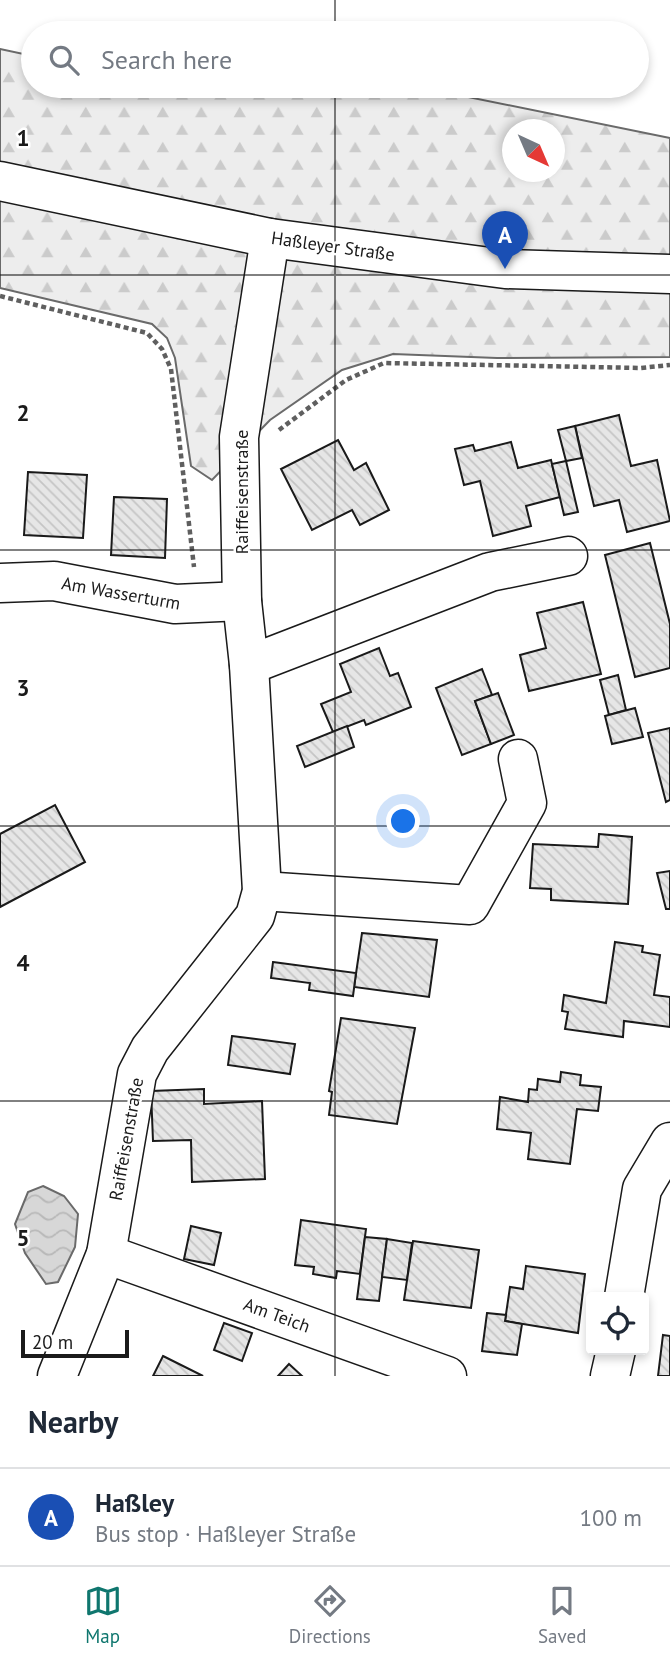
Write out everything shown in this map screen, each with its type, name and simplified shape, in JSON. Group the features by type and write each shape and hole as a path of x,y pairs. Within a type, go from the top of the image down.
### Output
{"street":[{"name":"Haßleyer Straße","path":"0,181 270,238 505,269 670,274"},
{"name":"Raiffeisenstraße","path":"57,1376 106,1254 137,1074 150,1049 255,916 262,891 249,665 242,601 239,437 270,238"},
{"path":"249,665 490,572 568,556"},
{"name":"Am Wasserturm","path":"0,583 54,581 175,604 203,605 242,601"},
{"path":"262,891 470,905 527,803 518,759"},
{"path":"625,1292 642,1189 670,1142"},
{"name":"Am Teich","path":"106,1254 447,1376"},
{"path":"610,1376 615,1355"}],"path":[{"path":"0,296 147,333 162,349 171,369 195,577 203,605"},
{"path":"239,466 301,411 346,380 384,363 641,368 670,365"}],"green space":[{"path":"0,49 21,53 21,98 473,98 670,138 670,357 497,358 393,354 342,370 270,420 212,480 191,466 175,358 167,338 152,324 0,288"}],"water":[{"path":"43,1186 64,1196 78,1214 75,1247 58,1282 46,1284 25,1253 15,1224 28,1192"}],"building":[{"path":"619,415 631,466 657,460 670,521 627,532 619,500 594,506 575,426"},
{"path":"575,426 582,458 566,461 558,430"},
{"path":"338,440 354,470 366,463 389,510 360,525 352,510 312,530 281,469"},
{"path":"511,442 518,468 551,460 560,497 526,506 531,526 493,536 480,481 464,485 455,449 473,445 475,451"},
{"path":"566,461 578,512 564,515 552,464"},
{"path":"28,472 87,475 83,538 24,535"},
{"path":"114,497 167,499 165,558 111,555"},
{"path":"650,543 670,624 670,668 635,677 605,555"},
{"path":"583,602 601,674 529,691 520,655 546,648 537,613"},
{"path":"379,648 390,676 398,673 411,707 366,725 364,720 333,732 321,704 351,692 340,664"},
{"path":"482,669 492,695 475,701 491,744 462,755 436,688"},
{"path":"618,675 626,710 609,715 600,680"},
{"path":"498,693 514,735 491,744 475,701"},
{"path":"635,708 643,737 612,744 605,716"},
{"path":"347,726 354,747 305,767 297,746"},
{"path":"670,728 670,800 666,802 648,733"},
{"path":"55,805 85,862 0,907 0,834"},
{"path":"599,834 632,837 628,904 551,900 551,889 530,888 533,844 598,847"},
{"path":"670,871 670,909 666,909 657,873"},
{"path":"362,933 437,940 429,997 354,987"},
{"path":"615,942 643,946 642,952 660,955 654,995 670,997 670,1027 624,1021 623,1037 565,1029 568,1012 562,1011 564,995 606,1003"},
{"path":"273,962 356,973 353,996 309,990 310,983 271,978"},
{"path":"341,1018 415,1028 397,1124 329,1115 332,1092 329,1091"},
{"path":"232,1036 295,1044 290,1074 228,1065"},
{"path":"561,1072 581,1075 580,1085 601,1087 598,1111 577,1109 570,1164 528,1159 531,1133 497,1129 500,1097 528,1102 529,1089 537,1090 538,1079 560,1082"},
{"path":"204,1089 204,1104 262,1101 265,1179 192,1182 191,1140 153,1141 151,1091"},
{"path":"301,1220 366,1229 360,1274 337,1271 336,1278 313,1274 314,1267 295,1265"},
{"path":"191,1226 221,1233 214,1265 184,1259"},
{"path":"365,1237 387,1239 379,1301 357,1299"},
{"path":"387,1239 412,1243 407,1280 382,1277"},
{"path":"413,1241 479,1250 471,1308 404,1300"},
{"path":"526,1266 585,1274 578,1333 505,1321 510,1287 523,1289"},
{"path":"487,1313 506,1315 505,1321 522,1324 517,1355 482,1351"},
{"path":"224,1323 252,1333 242,1361 214,1350"},
{"path":"663,1335 670,1336 670,1376 658,1376"},
{"path":"163,1356 203,1376 153,1376"},
{"path":"289,1364 302,1376 278,1376"}],"place":[{"name":"Haßley","path":"505,269"}]}
